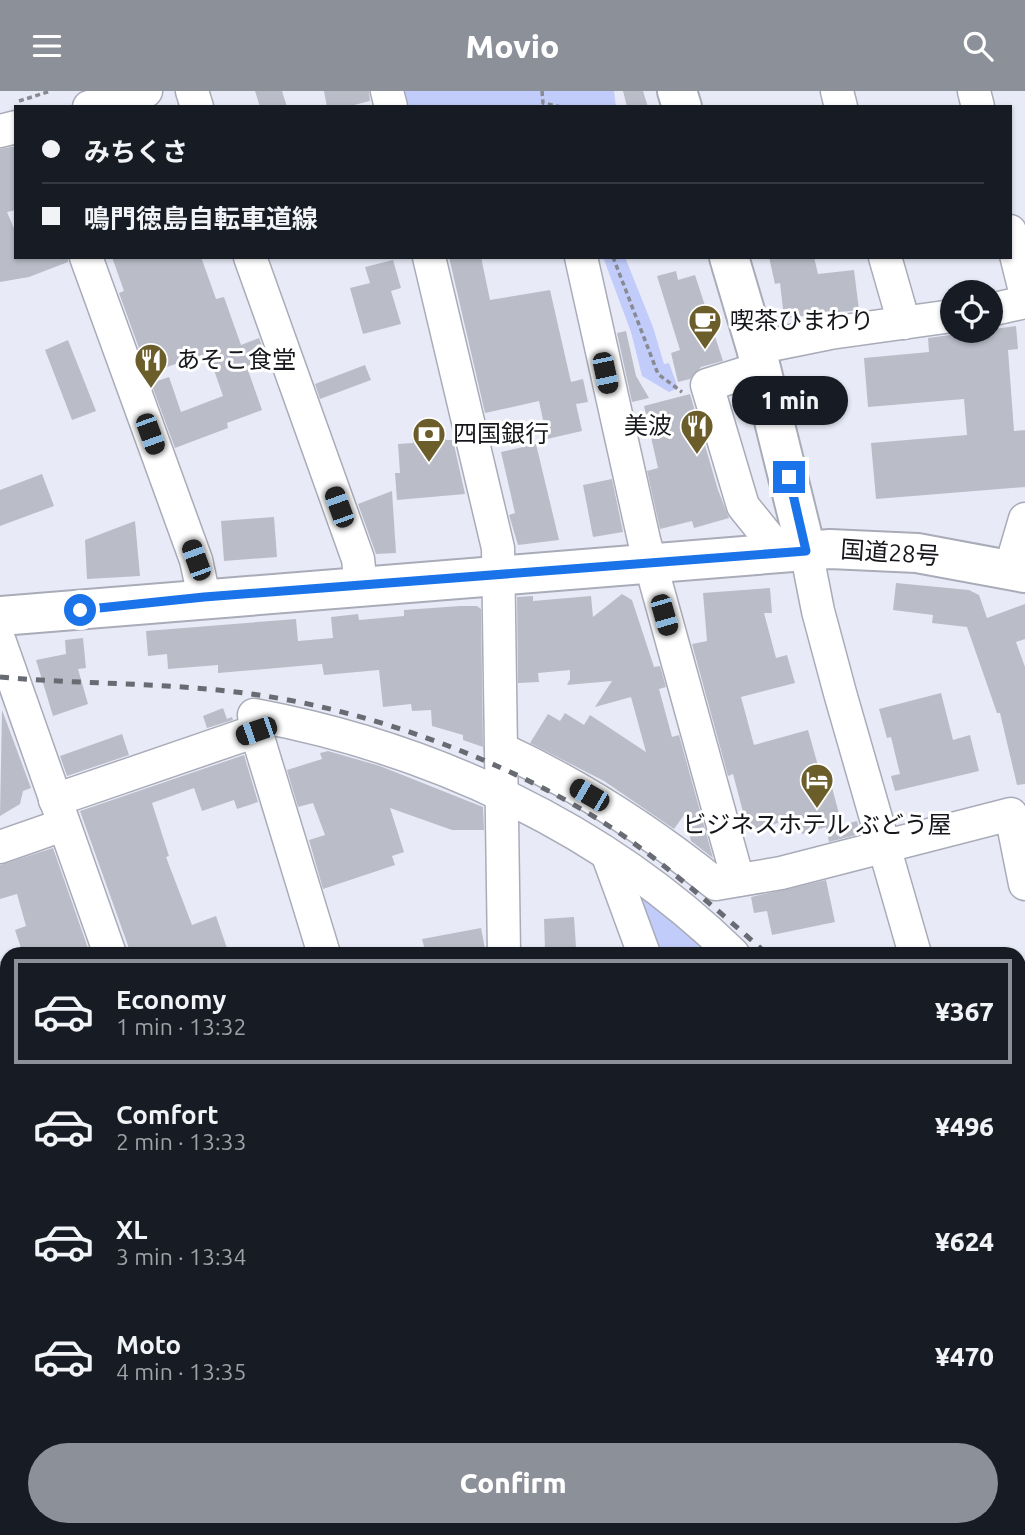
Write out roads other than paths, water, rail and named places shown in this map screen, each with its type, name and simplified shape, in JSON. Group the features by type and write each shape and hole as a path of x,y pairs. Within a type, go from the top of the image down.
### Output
{"main road":[{"path":"730,259 759,358 794,552"},
{"name":"国道28号","path":"0,616 204,597 855,548 917,553 1017,572"}],"street":[{"path":"96,105 146,91"},
{"path":"0,131 14,115"},
{"path":"1012,239 1025,291"},
{"path":"87,259 196,560 204,597"},
{"path":"251,259 358,559 361,586"},
{"path":"429,259 491,508 498,548 504,947"},
{"path":"581,259 615,419 650,563 738,880"},
{"path":"886,259 904,323"},
{"path":"1003,307 1025,302"},
{"path":"913,947 821,623 794,552 743,506 707,384 759,358 830,333 940,318"},
{"path":"1017,572 1025,519"},
{"path":"0,642 9,697 59,812 107,947"},
{"path":"322,947 256,731 254,715 320,729 414,758 500,794 557,822 682,907 725,947"},
{"path":"0,847 59,812 256,731"},
{"path":"501,750 546,770 631,820 716,884 886,848 1011,814 1025,884"},
{"path":"608,856 641,947"}],"railway":[{"path":"0,677 199,688 265,696 358,716 454,748 501,768 589,813 682,880 759,947"}],"place":[{"name":"喫茶ひまわり","path":"705,351"},
{"name":"あそこ食堂","path":"151,390"},
{"name":"美波","path":"697,456"},
{"name":"四国銀行","path":"429,464"},
{"name":"ビジネスホテル ぶどう屋","path":"817,810"}]}
